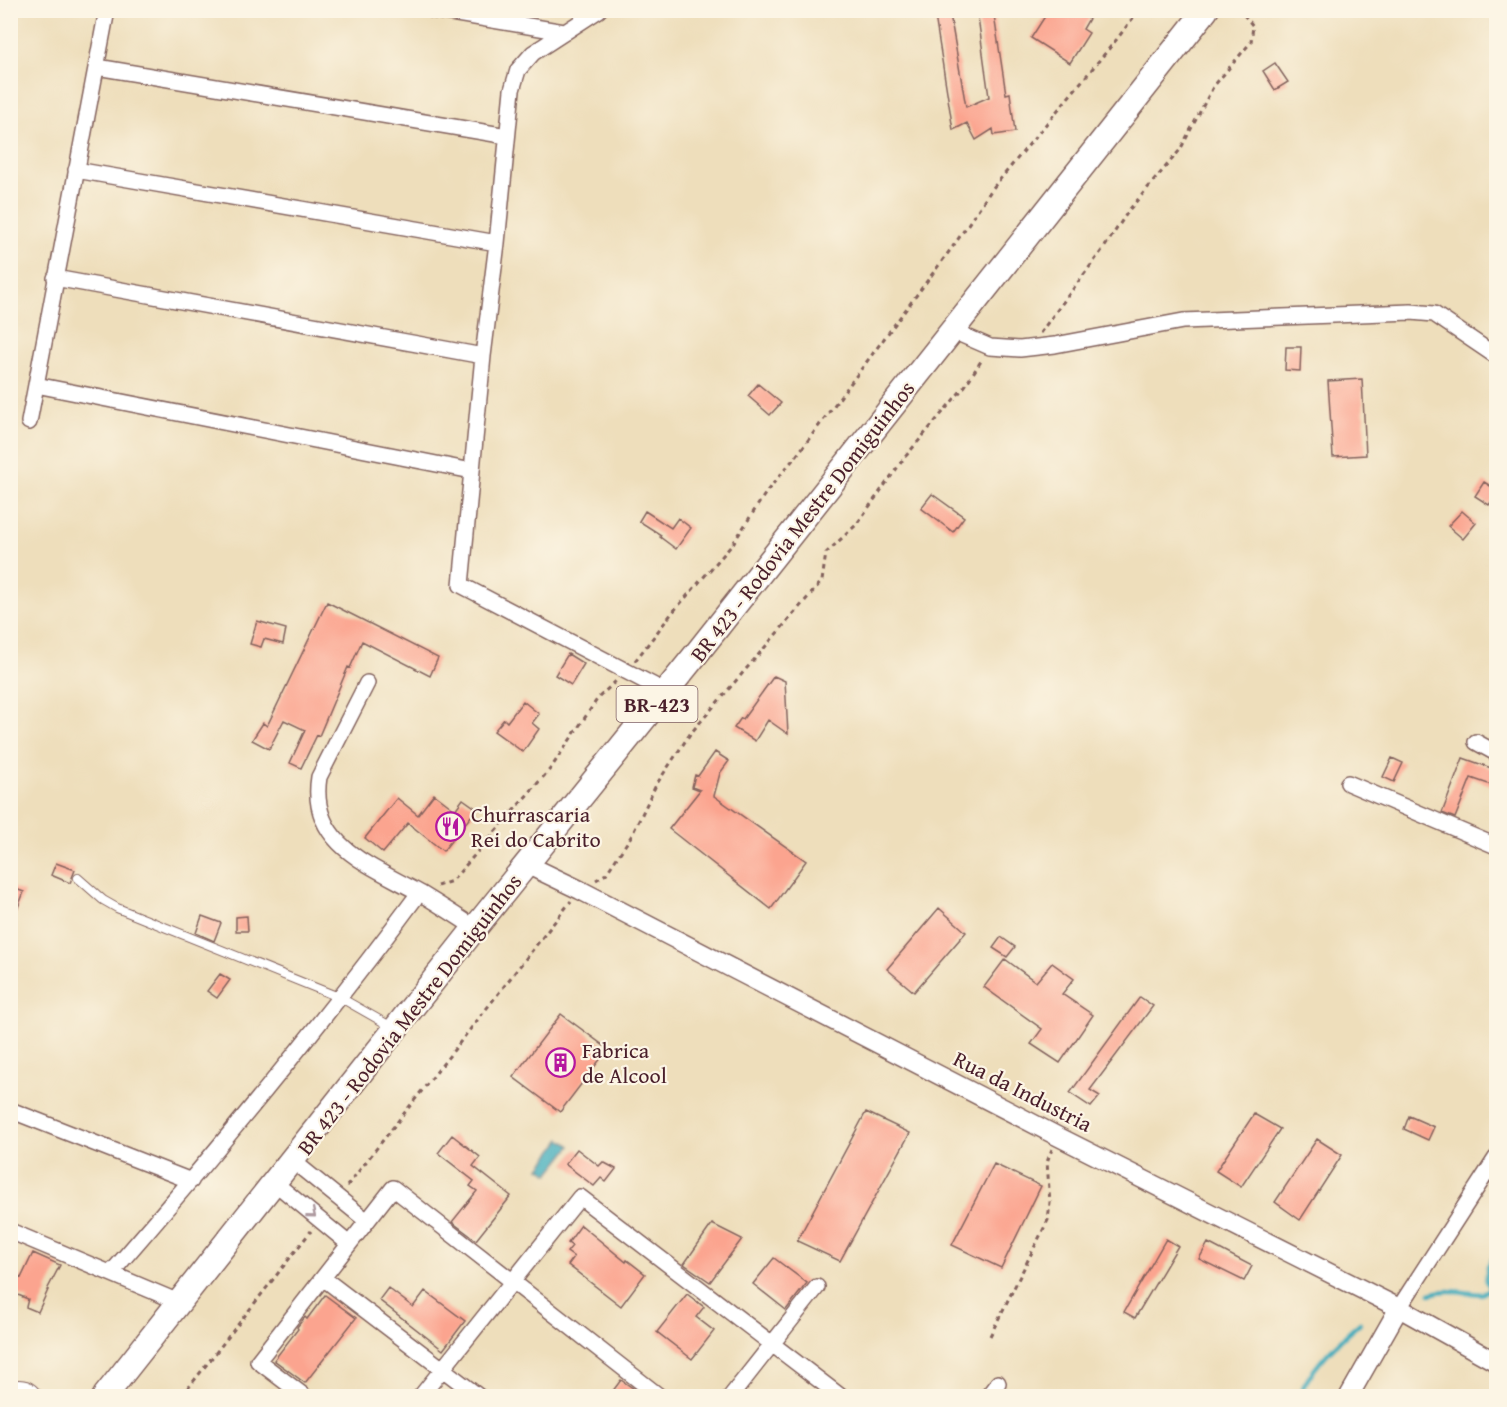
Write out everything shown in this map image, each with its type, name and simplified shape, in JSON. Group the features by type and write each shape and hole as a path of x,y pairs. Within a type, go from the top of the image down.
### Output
{"main road":[{"name":"BR 423 - Rodovia Mestre Domiguinhos","path":"105,1396 1206,10"}],"street":[{"path":"29,422 107,10"},
{"path":"433,10 564,32"},
{"path":"599,10 533,53 518,70 513,90 483,356 461,585 628,670 666,692"},
{"path":"97,67 507,136"},
{"path":"76,170 497,243"},
{"path":"56,278 483,356"},
{"path":"952,331 990,347 1020,349 1054,345 1183,321 1411,312 1434,314 1497,356"},
{"path":"36,385 472,471"},
{"path":"367,683 319,777 316,793 323,818 342,846 367,867 419,893 475,928"},
{"path":"1476,742 1497,753"},
{"path":"1348,783 1497,846"},
{"name":"Rua da Industria","path":"528,865 1398,1308 1497,1362"},
{"path":"112,1272 191,1181 341,998 419,893"},
{"path":"10,1110 191,1181"},
{"path":"1349,1396 1398,1308 1497,1158"},
{"path":"293,1161 368,1221"},
{"path":"275,1183 349,1244"},
{"path":"304,1396 258,1361 393,1188 659,1396"},
{"path":"421,1396 580,1197 840,1396"},
{"path":"10,1231 181,1303"},
{"path":"323,1278 478,1396"},
{"path":"731,1396 817,1287"},
{"path":"988,1396 998,1383"}],"lane":[{"path":"78,878 92,892 117,908 341,998 396,1030"},
{"path":"10,1385 26,1383 34,1388 39,1396"}],"path":[{"path":"419,893 452,880 551,768 604,691 628,670 672,613 732,544 767,491 954,245 992,189 1139,10"},
{"path":"1020,349 1040,333 1106,245 1129,210 1180,150 1213,87 1251,42 1253,26 1240,10"},
{"path":"338,1197 580,890 606,874 632,836 666,767 690,734 822,580 826,553 856,525 905,457 965,386 990,347"},
{"path":"990,1336 1048,1220 1050,1203 1047,1162 1057,1136"},
{"path":"182,1396 320,1220"}],"water":[{"path":"561,1139 571,1146 549,1174 540,1168"}],"building":[{"path":"1049,10 1094,10 1083,29 1089,33 1070,63 1031,38"},
{"path":"950,14 966,107 989,97 978,17 994,15 1006,94 1010,93 1015,132 994,135 993,129 976,140 967,123 953,130 935,16"},
{"path":"1275,63 1288,82 1275,90 1263,71"},
{"path":"1286,347 1301,347 1300,371 1285,370"},
{"path":"1362,379 1366,455 1333,457 1328,381"},
{"path":"758,384 781,403 770,415 748,396"},
{"path":"1484,482 1497,490 1497,494 1489,505 1475,496"},
{"path":"932,494 964,517 953,532 921,508"},
{"path":"645,511 671,528 678,518 691,528 676,549 660,537 661,535 639,521"},
{"path":"1462,511 1476,523 1463,539 1448,526"},
{"path":"327,602 438,658 430,676 362,641 350,668 348,667 319,736 317,735 301,768 290,763 305,730 284,720 269,749 252,740 263,723 267,726"},
{"path":"257,621 286,629 283,644 264,639 261,647 250,644"},
{"path":"568,654 584,664 571,685 555,675"},
{"path":"774,676 785,681 788,734 768,720 755,741 734,728"},
{"path":"523,701 539,714 532,723 539,729 523,752 494,731 504,719 507,722"},
{"path":"715,752 729,761 720,773 714,796 806,861 771,909 669,829 700,790 692,787 695,775 698,776"},
{"path":"1392,758 1403,763 1394,782 1383,777"},
{"path":"1463,758 1497,770 1497,787 1471,778 1455,818 1442,813"},
{"path":"434,794 455,810 463,799 477,809 443,851 408,823 383,853 365,838 397,798 418,815"},
{"path":"56,863 75,870 70,883 51,875"},
{"path":"10,887 24,892 11,925 10,925"},
{"path":"939,908 966,932 914,992 887,969"},
{"path":"202,916 221,923 214,941 196,933"},
{"path":"247,916 248,931 236,931 236,917"},
{"path":"1001,937 1015,947 1007,957 993,948"},
{"path":"1005,959 1036,982 1052,963 1074,979 1062,994 1093,1015 1060,1063 1031,1044 1042,1029 984,987"},
{"path":"220,974 230,980 217,998 207,991"},
{"path":"1140,997 1153,1006 1090,1090 1100,1096 1091,1107 1070,1093"},
{"name":"Fabrica de Alcool","path":"561,1014 608,1049 560,1112 513,1077"},
{"path":"866,1112 910,1133 840,1261 797,1241"},
{"path":"1254,1114 1280,1129 1241,1187 1216,1171"},
{"path":"1409,1116 1434,1127 1428,1140 1404,1129"},
{"path":"452,1135 480,1157 473,1166 511,1196 476,1240 452,1222 477,1191 470,1186 474,1181 438,1153"},
{"path":"1317,1139 1342,1155 1300,1220 1275,1202"},
{"path":"577,1149 599,1166 603,1162 616,1169 606,1182 601,1178 594,1186 565,1164"},
{"path":"994,1164 1041,1186 1001,1268 952,1245"},
{"path":"712,1224 742,1239 710,1282 684,1264"},
{"path":"581,1225 626,1262 627,1260 645,1274 621,1306 568,1265 574,1257 567,1252 572,1246 568,1243"},
{"path":"1166,1239 1178,1246 1135,1318 1124,1312"},
{"path":"1208,1243 1252,1266 1244,1281 1199,1259"},
{"path":"33,1253 60,1265 38,1312 26,1307 28,1299 13,1293"},
{"path":"774,1258 807,1283 786,1310 753,1284"},
{"path":"388,1288 413,1307 425,1291 465,1321 443,1350 379,1300"},
{"path":"687,1294 704,1307 696,1317 714,1331 692,1359 657,1332"},
{"path":"325,1295 356,1318 305,1383 274,1360 298,1329 297,1327 305,1317 307,1319"},
{"path":"621,1380 634,1389 628,1396 609,1396"}],"waterway":[{"path":"1430,1294 1450,1291 1482,1294 1491,1288 1486,1281 1488,1266 1496,1253"},
{"path":"1299,1396 1325,1356 1360,1323"}],"place":[{"name":"Churrascaria Rei do Cabrito","path":"450,827"},
{"name":"Fabrica de Alcool","path":"561,1063"}]}
